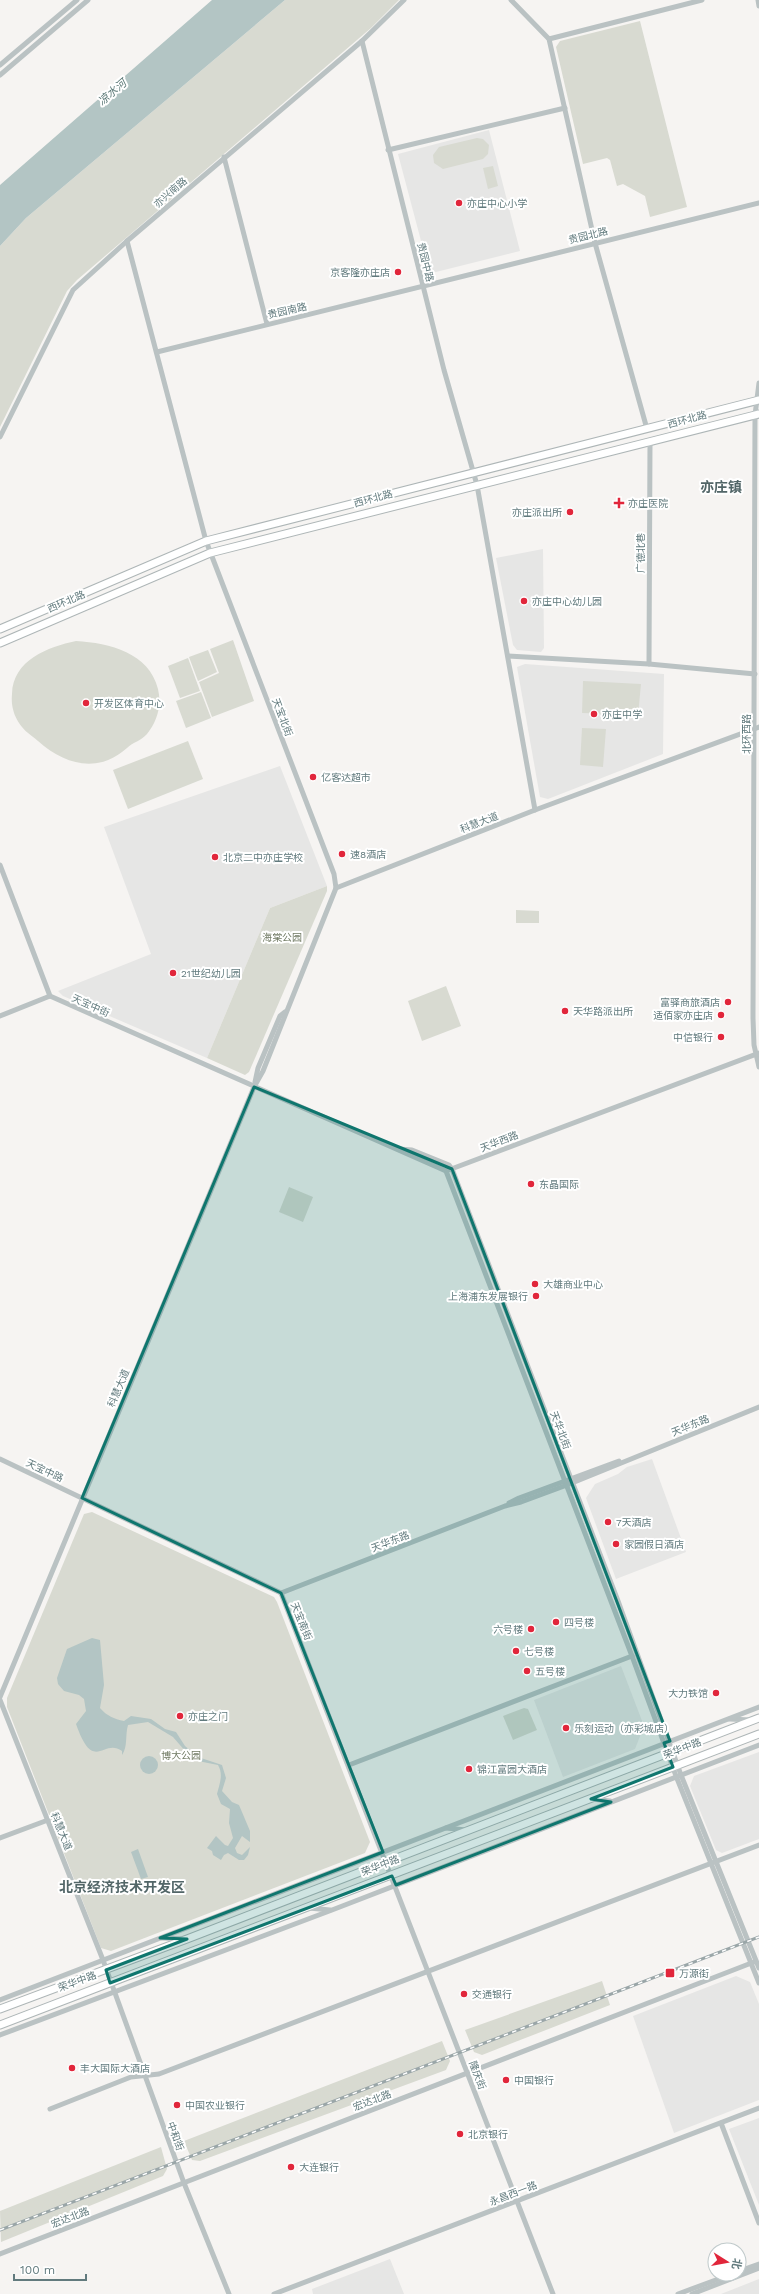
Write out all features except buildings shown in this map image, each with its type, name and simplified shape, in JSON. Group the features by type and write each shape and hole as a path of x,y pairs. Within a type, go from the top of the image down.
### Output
{"main road":[{"name":"西环北路","path":"0,629 206,542 758,400"},
{"name":"西环北路","path":"0,643 210,553 757,415"},
{"name":"荣华中路","path":"0,2009 187,1939 756,1719"},
{"name":"荣华中路","path":"0,2026 110,1982 309,1908 759,1734"}],"street":[{"path":"0,65 77,0"},
{"path":"0,75 88,0"},
{"name":"亦兴南路","path":"0,437 72,290 224,157 362,41 404,0"},
{"path":"511,0 549,39 595,243 647,429"},
{"path":"549,39 702,0"},
{"path":"758,0 759,6"},
{"name":"贵园中路","path":"362,41 423,287 477,485 535,810"},
{"path":"388,150 564,108"},
{"path":"224,157 268,324"},
{"name":"贵园北路","path":"423,287 759,203"},
{"name":"天宝北街","path":"127,241 206,542 334,874 336,888"},
{"name":"贵园南路","path":"157,352 423,287"},
{"name":"北环西路","path":"759,383 757,415 755,674 757,728 753,1033 758,1052 759,1067"},
{"name":"广德北巷","path":"649,664 650,442"},
{"path":"508,656 649,664 755,674"},
{"path":"757,728 759,723"},
{"name":"科慧大道","path":"0,1697 254,1087 266,1064 285,1012 336,888 535,810 757,728"},
{"path":"0,865 50,996 0,1016"},
{"name":"天宝中街","path":"50,996 254,1087"},
{"name":"天华西路","path":"446,1171 758,1052"},
{"path":"254,1087 399,1149 409,1156 446,1171"},
{"path":"399,1149 412,1150 448,1165 452,1169"},
{"name":"天华北街","path":"452,1169 569,1482 664,1743 670,1752"},
{"name":"天华北街","path":"446,1171 670,1741 670,1752"},
{"name":"天华东路","path":"282,1592 504,1506 521,1502 569,1482 611,1462 627,1460 759,1407"},
{"name":"天宝中路","path":"0,1459 82,1498"},
{"name":"天宝南街","path":"82,1498 282,1592 387,1862"},
{"path":"349,1766 632,1656"},
{"name":"科慧大道","path":"0,1700 103,1960 110,1982"},
{"path":"0,2000 759,1707"},
{"path":"727,1719 756,1719"},
{"path":"0,2035 113,1991 332,1910 759,1745"},
{"path":"670,1752 713,1862 759,1968"},
{"path":"591,1798 611,1802"},
{"path":"0,1838 48,1820"},
{"path":"445,1828 469,1830"},
{"path":"50,2109 131,2077 159,2074 759,1845"},
{"name":"隆庆街","path":"387,1862 553,2294"},
{"path":"309,1908 332,1910"},
{"path":"160,1938 187,1939"},
{"path":"756,1961 759,1983"},
{"name":"宏达北路","path":"0,2254 756,1961"},
{"name":"中和街","path":"110,1982 184,2183 229,2294"},
{"path":"22,2017 45,2017"},
{"name":"永昌西一路","path":"274,2294 518,2202 759,2108"},
{"path":"721,2123 759,2223"},
{"path":"747,2268 759,2264"},
{"path":"692,2294 759,2268"},
{"path":"678,2294 710,2282"}],"highlighted area":[{"path":"254,1087 452,1169 670,1741 664,1743 673,1767 591,1799 611,1802 396,1885 392,1876 110,1983 106,1970 187,1939 160,1938 383,1852 281,1593 82,1498"}],"shaded area":[{"name":"亦庄中心小学","path":"489,130 520,251 436,272 429,271 398,154"},
{"name":"亦庄中心幼儿园","path":"543,549 544,648 541,652 517,650 513,645 496,558"},
{"name":"亦庄中学","path":"525,664 664,674 663,754 548,799 540,797 517,667"},
{"name":"北京二中亦庄学校","path":"280,766 327,886 270,908 207,1058 63,996 58,991 151,954 104,827"},
{"path":"652,1459 686,1552 616,1579 586,1498 595,1484 618,1474 627,1467"},
{"path":"621,1666 644,1726 635,1749 563,1777 534,1700"},
{"path":"759,1752 759,1839 722,1853 716,1850 690,1786 694,1776"},
{"path":"736,1976 750,1982 759,2004 759,2100 674,2133 633,2016"},
{"path":"759,2118 759,2205 729,2129"},
{"path":"390,2259 404,2294 313,2294 312,2289"},
{"path":"759,2279 759,2294 721,2294"}],"green space":[{"path":"285,0 399,0 371,28 77,280 67,291 0,427 0,246 26,218"},
{"path":"640,21 687,207 650,217 645,196 623,184 617,186 610,160 607,158 583,164 556,47 560,41"},
{"path":"477,138 483,139 489,145 488,154 483,159 443,169 434,163 433,155 439,147"},
{"path":"493,166 498,186 488,189 483,168"},
{"path":"233,640 254,701 212,717 199,682 219,673 210,649"},
{"name":"开发区体育中心","path":"76,641 102,644 126,652 137,659 146,667 153,677 159,695 158,713 154,724 147,734 116,756 93,764 70,761 48,749 21,726 15,716 12,705 14,682 18,672 25,664 44,651"},
{"path":"208,650 217,672 198,681 189,657"},
{"path":"188,658 200,691 180,698 168,666"},
{"path":"583,681 641,684 638,715 582,713"},
{"path":"201,692 211,718 186,728 176,701"},
{"path":"582,728 606,729 603,767 580,765"},
{"path":"188,741 203,779 128,809 113,770"},
{"name":"海棠公园","path":"327,886 327,891 249,1072 245,1075 207,1058 270,908"},
{"path":"516,910 539,911 539,923 516,923"},
{"path":"446,986 461,1026 422,1041 408,1001"},
{"path":"289,1187 313,1197 303,1222 279,1212"},
{"name":"博大公园","path":"92,1512 274,1597 370,1842 365,1853 111,1951 101,1948 7,1707 7,1698 84,1514"},
{"path":"524,1708 528,1709 537,1730 513,1740 503,1716"},
{"path":"602,1981 610,2005 482,2055 474,2052 465,2030"},
{"path":"442,2041 450,2061 446,2070 200,2161 192,2160 184,2141"},
{"path":"161,2147 167,2169 163,2176 1,2242 0,2211"}],"water":[{"name":"凉水河","path":"212,0 285,0 26,218 0,246 0,185"},
{"path":"92,1638 100,1640 104,1685 100,1708 105,1713 111,1717 124,1721 131,1716 151,1719 165,1729 176,1732 185,1746 198,1757 222,1765 226,1778 222,1791 232,1802 239,1805 250,1831 250,1842 242,1836 235,1848 237,1853 242,1855 250,1847 248,1855 244,1860 239,1860 228,1853 224,1855 221,1860 213,1855 212,1851 207,1848 216,1836 228,1846 233,1838 229,1823 230,1809 221,1804 217,1794 221,1776 218,1765 193,1760 173,1737 148,1722 128,1725 125,1748 122,1755 122,1751 115,1748 93,1751 88,1748 82,1739 76,1724 86,1711 84,1699 79,1695 64,1691 58,1684 57,1678 67,1649"},
{"path":"149,1756 155,1759 158,1765 155,1771 149,1774 143,1771 140,1765 143,1759"},
{"path":"138,1849 148,1877 141,1879 131,1852"}],"railway":[{"path":"0,2230 759,1937"}],"place":[{"name":"亦庄中心小学","path":"459,203"},
{"name":"京客隆亦庄店","path":"398,272"},
{"name":"亦庄医院","path":"619,503"},
{"name":"亦庄派出所","path":"570,512"},
{"name":"亦庄中心幼儿园","path":"524,601"},
{"name":"开发区体育中心","path":"86,703"},
{"name":"亦庄中学","path":"594,714"},
{"name":"亿客达超市","path":"313,777"},
{"name":"速8酒店","path":"342,854"},
{"name":"北京二中亦庄学校","path":"215,857"},
{"name":"21世纪幼儿园","path":"173,973"},
{"name":"富驿商旅酒店","path":"728,1002"},
{"name":"天华路派出所","path":"565,1011"},
{"name":"适佰家亦庄店","path":"721,1015"},
{"name":"中信银行","path":"721,1037"},
{"name":"东晶国际","path":"531,1184"},
{"name":"大雄商业中心","path":"535,1284"},
{"name":"上海浦东发展银行","path":"536,1296"},
{"name":"7天酒店","path":"608,1522"},
{"name":"家园假日酒店","path":"616,1544"},
{"name":"四号楼","path":"556,1622"},
{"name":"六号楼","path":"531,1629"},
{"name":"七号楼","path":"516,1651"},
{"name":"五号楼","path":"527,1671"},
{"name":"大力铁馆","path":"716,1693"},
{"name":"亦庄之门","path":"180,1716"},
{"name":"乐刻运动（亦彩城店）","path":"566,1728"},
{"name":"锦江富园大酒店","path":"469,1769"},
{"name":"万源街","path":"670,1973"},
{"name":"交通银行","path":"464,1994"},
{"name":"丰大国际大酒店","path":"72,2068"},
{"name":"中国银行","path":"506,2080"},
{"name":"中国农业银行","path":"177,2105"},
{"name":"北京银行","path":"460,2134"},
{"name":"大连银行","path":"291,2167"}],"district":[{"name":"亦庄镇","path":"721,487"},
{"name":"北京经济技术开发区","path":"122,1887"}]}
